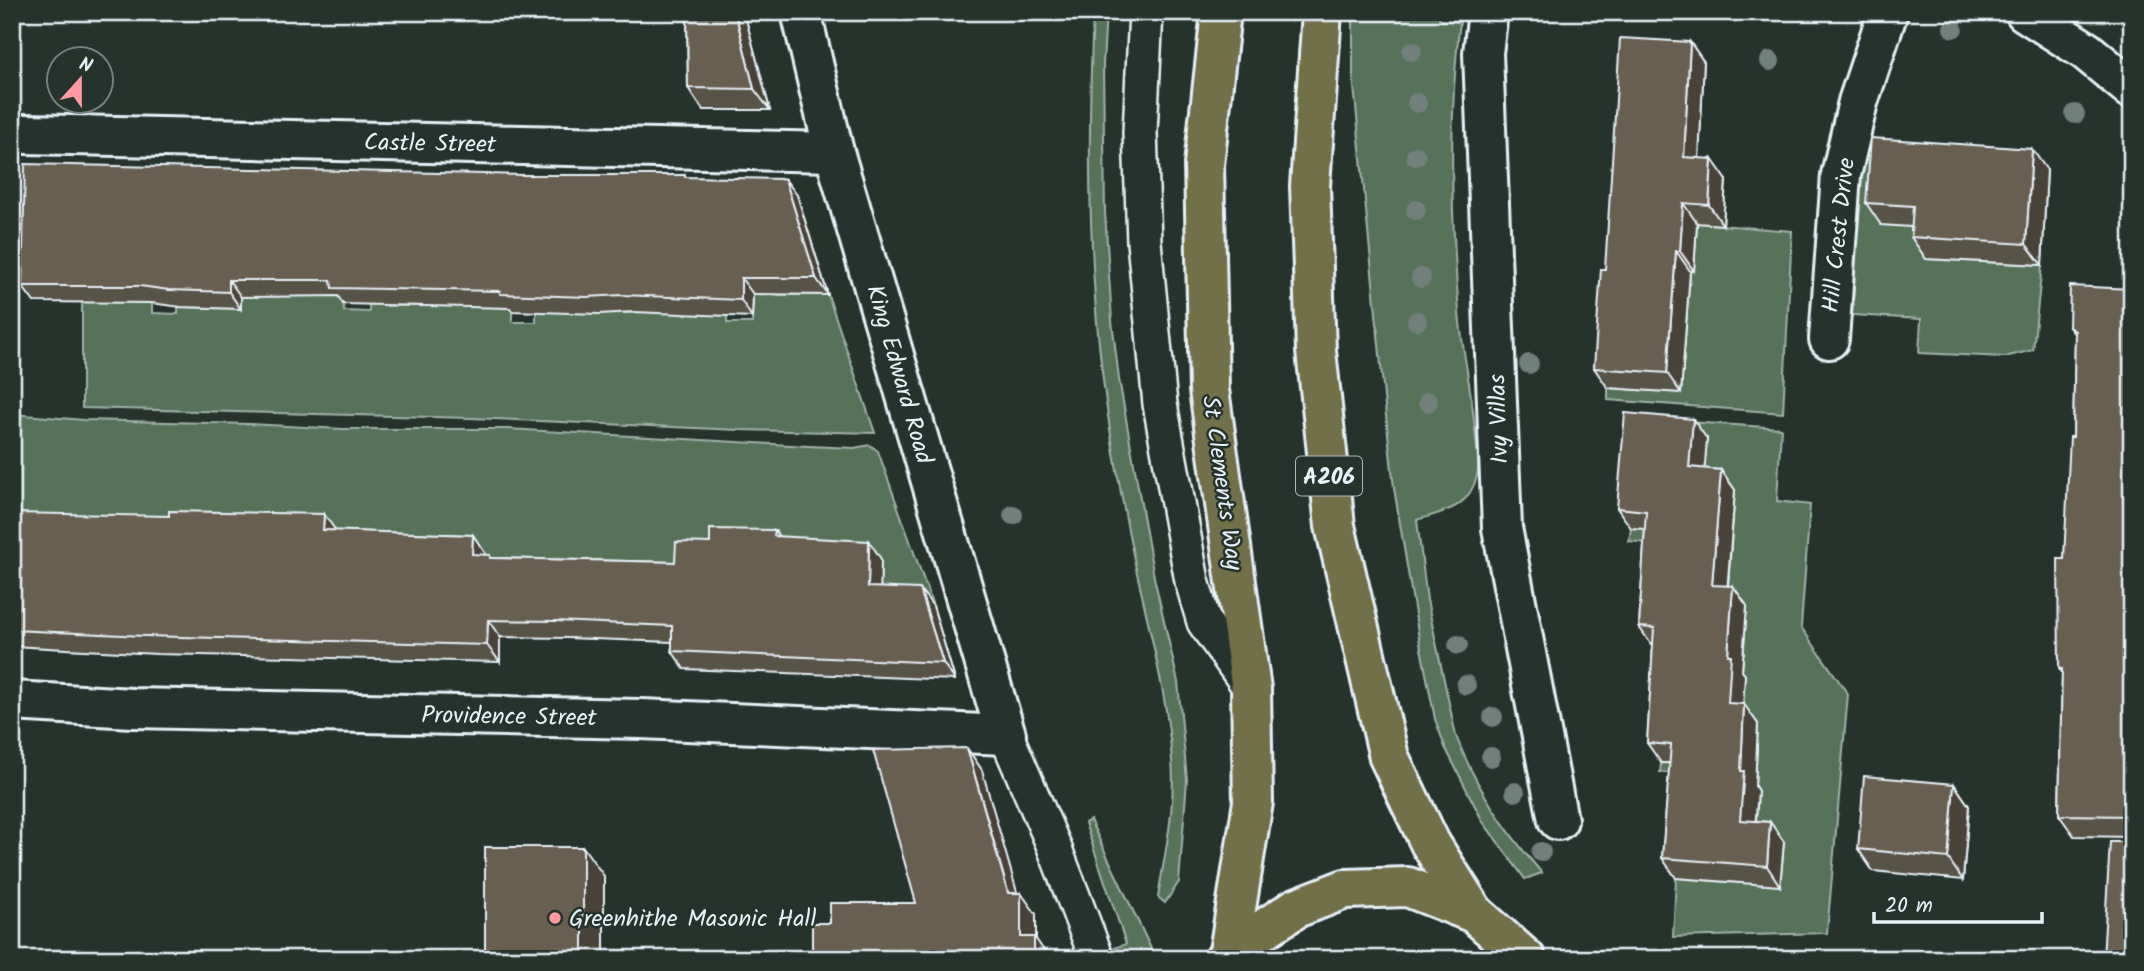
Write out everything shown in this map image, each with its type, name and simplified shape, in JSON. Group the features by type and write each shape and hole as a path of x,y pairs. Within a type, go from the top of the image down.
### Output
{"main road":[{"name":"St Clements Way","path":"1222,12 1204,165 1209,390 1251,689 1253,802 1227,956"},
{"name":"A206","path":"1322,12 1310,186 1316,351 1335,526 1389,757 1430,843 1474,913"},
{"path":"1227,956 1296,908 1345,889 1408,887 1474,913 1527,958"}],"street":[{"name":"King Edward Road","path":"801,12 834,152 1006,734"},
{"name":"Ivy Villas","path":"1488,12 1483,53 1502,528 1558,821"},
{"name":"Hill Crest Drive","path":"1829,339 1837,203 1842,167 1858,102 1888,12"},
{"path":"2025,12 2086,51 2132,89"},
{"name":"Castle Street","path":"26,134 834,152"},
{"name":"Providence Street","path":"12,701 132,708 641,719 1006,734"}],"lane":[{"path":"1146,12 1140,132 1144,242 1160,404 1190,569 1204,622 1251,689"},
{"path":"1006,734 1053,844 1094,951"}],"green space":[{"path":"1093,12 1106,12 1103,64 1105,212 1112,321 1119,379 1154,577 1178,682 1187,780 1179,882 1165,903 1158,897 1172,795 1170,740 1160,677 1117,470 1097,325 1090,169"},
{"path":"1353,12 1440,12 1439,20 1460,22 1452,131 1454,241 1459,313 1473,408 1478,467 1468,496 1454,507 1417,520 1427,600 1456,736 1493,809 1542,873 1525,879 1483,822 1445,747 1435,719 1394,488 1353,76"},
{"path":"1862,155 1886,160 1928,228 1926,259 2042,265 2033,350 2005,357 1919,353 1921,319 1852,315"},
{"path":"1697,223 1792,231 1783,413 1608,400 1608,388 1681,393 1688,294 1615,289"},
{"path":"242,247 339,296 344,311 369,312 370,252 387,253 387,306 430,306 432,256 512,306 512,322 536,322 536,296 603,313 633,313 634,296 727,312 727,323 752,323 753,265 778,295 828,295 875,433 471,418 82,408 82,280 152,282 152,313 178,314 178,307 240,309"},
{"path":"12,414 84,420 342,429 508,429 854,448 870,445 878,451 933,606 880,604 663,579 12,526"},
{"path":"1641,419 1781,428 1777,501 1810,505 1801,627 1848,694 1827,933 1673,937 1676,878 1780,886 1684,774 1660,772 1661,763 1736,768 1667,659 1652,658 1653,647 1744,653 1726,605 1730,558 1659,554 1659,544 1629,541 1631,528 1731,536 1703,487"},
{"path":"1090,820 1154,959 1082,959 1126,944 1085,823"}],"building":[{"path":"687,12 735,12 754,89 688,88"},
{"path":"1620,38 1690,42 1684,157 1712,159 1709,205 1683,203 1680,251 1676,251 1667,373 1594,368 1601,269 1605,269"},
{"path":"1871,138 2032,149 2026,244 1911,237 1913,206 1866,203"},
{"path":"25,164 785,179 816,278 741,278 741,300 332,288 331,280 229,280 229,292 140,286 22,286"},
{"path":"2070,286 2132,289 2132,816 2059,815 2062,669 2059,669 2058,559 2064,559 2070,437 2073,437 2075,331 2069,327"},
{"path":"1625,413 1693,419 1689,467 1721,470 1712,585 1733,586 1728,703 1744,704 1741,771 1744,771 1740,820 1770,822 1767,866 1662,858 1671,745 1647,743 1654,628 1639,627 1646,511 1617,508"},
{"path":"169,511 324,514 323,530 473,535 472,554 490,555 490,558 675,562 676,542 710,543 710,529 775,530 774,536 869,541 868,587 920,589 943,663 672,651 672,626 555,621 488,620 487,645 12,630 12,513 169,516"},
{"path":"967,748 1008,893 1021,893 1021,937 1034,937 1034,959 812,959 812,923 830,923 830,903 916,903 873,750"},
{"path":"1864,776 1954,784 1948,858 1858,849"},
{"path":"2110,842 2132,842 2132,959 2103,959"},
{"path":"485,847 583,847 583,959 485,959"}],"place":[{"name":"Greenhithe Masonic Hall","path":"555,918"}]}
